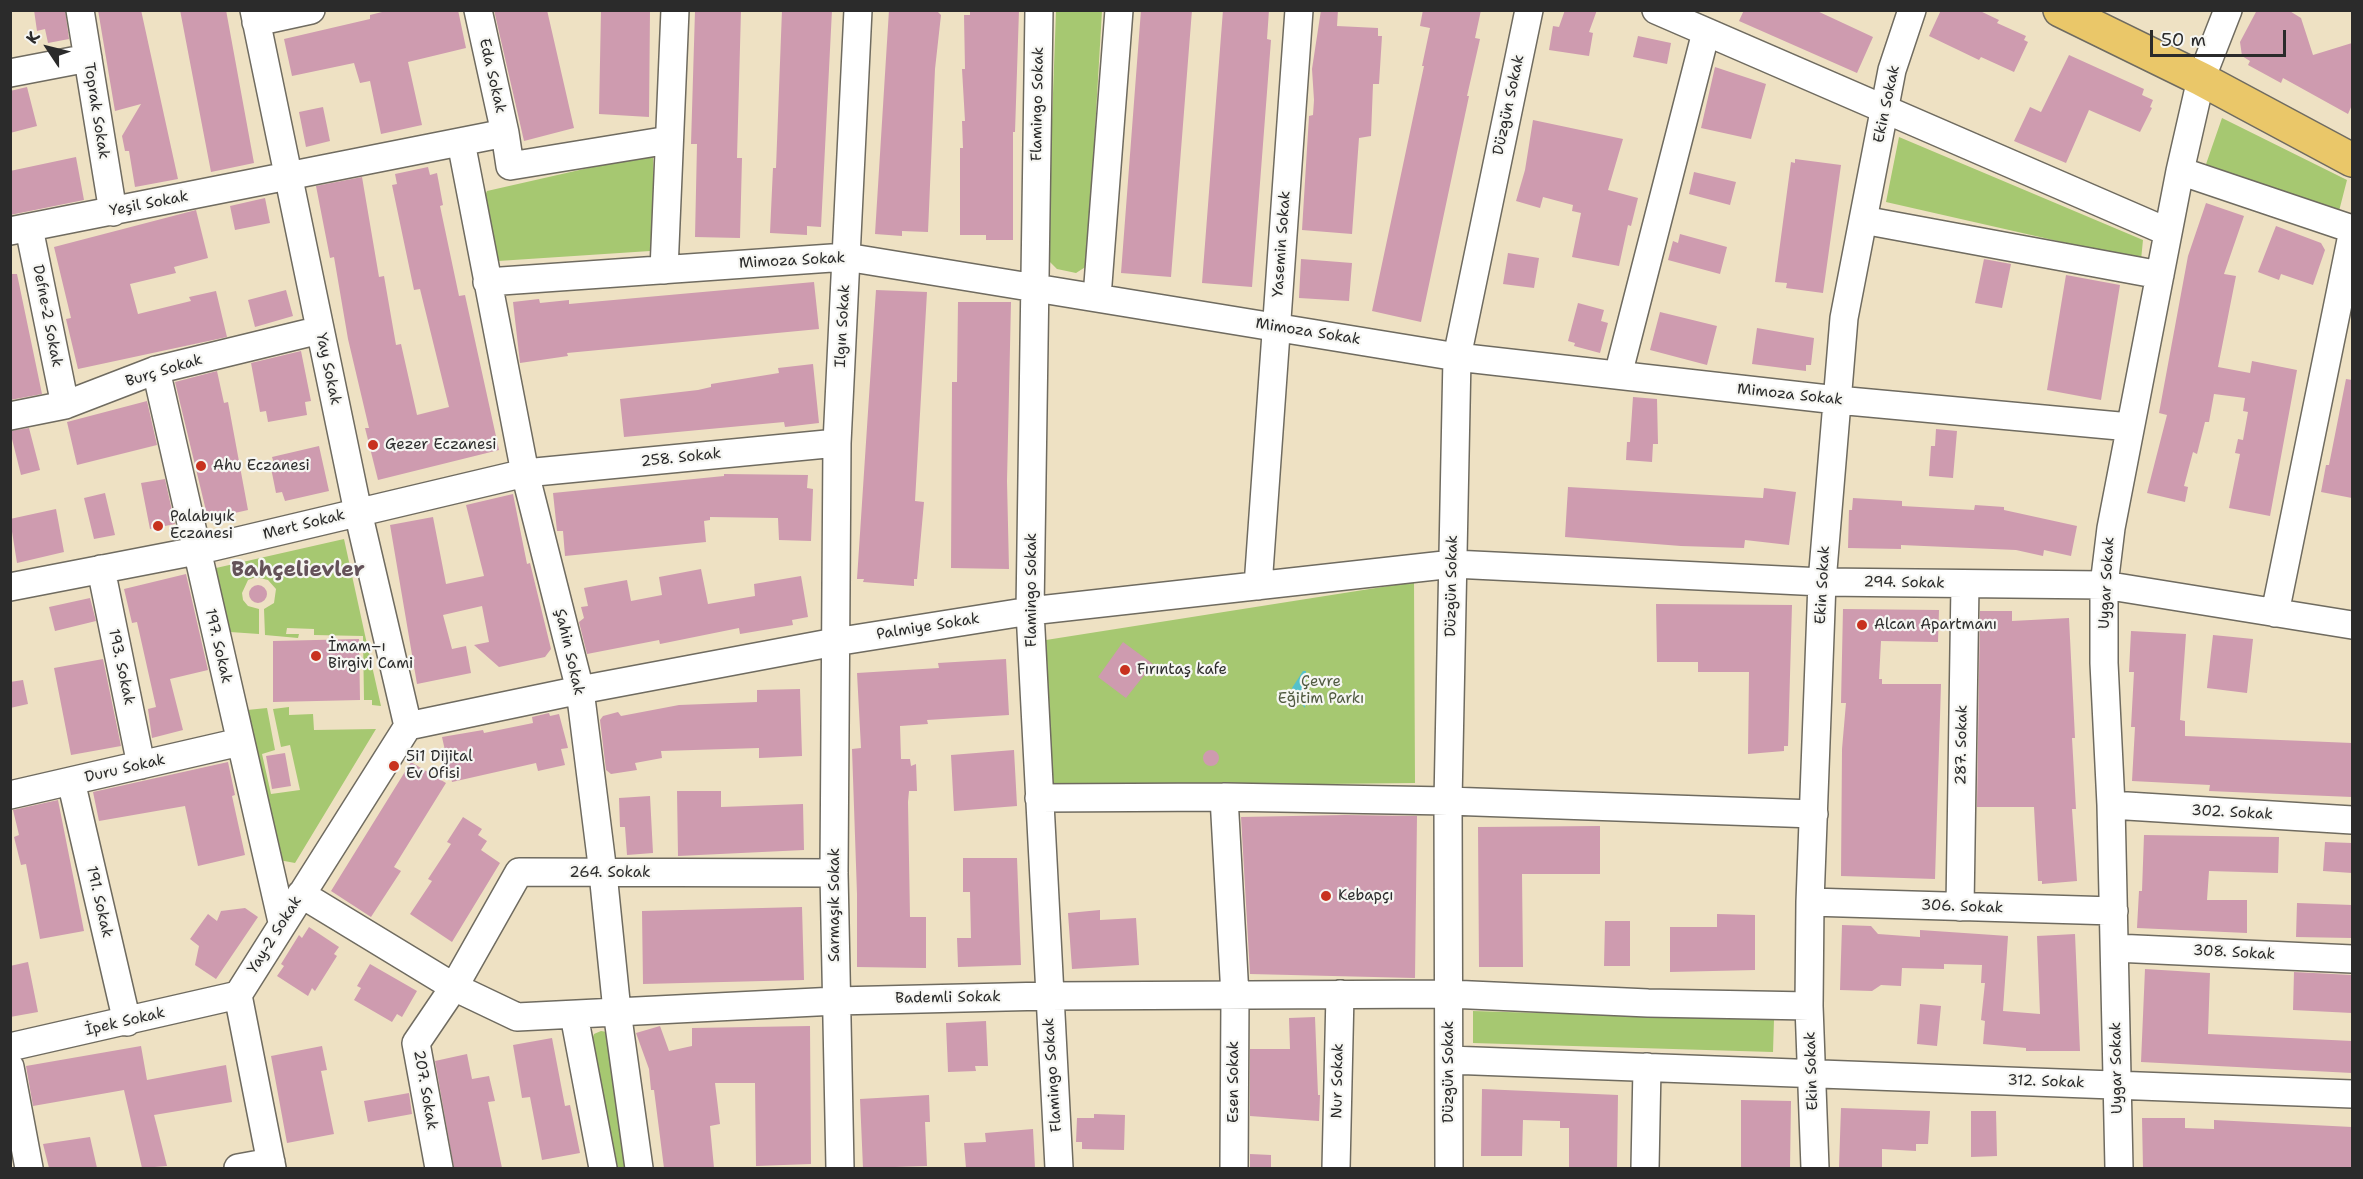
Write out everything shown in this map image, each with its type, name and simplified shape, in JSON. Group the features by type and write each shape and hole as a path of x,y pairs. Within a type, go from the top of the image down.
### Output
{"main road":[{"path":"2060,10 2201,80 2352,160"}],"street":[{"name":"Toprak Sokak","path":"80,10 113,212"},
{"path":"255,16 311,10"},
{"name":"Eda Sokak","path":"288,178 505,133 478,10"},
{"path":"664,270 675,10"},
{"name":"Ilgın Sokak","path":"835,642 837,443 858,10"},
{"name":"Flamingo Sokak","path":"1039,10 1030,611 1048,996 1059,1168"},
{"path":"1097,297 1119,10"},
{"name":"Yasemin Sokak","path":"1258,586 1299,10"},
{"name":"Düzgün Sokak","path":"1449,1168 1448,801 1457,357 1529,10"},
{"path":"1656,10 2168,232"},
{"name":"Ekin Sokak","path":"1815,1168 1809,1006 1810,902 1822,582 1837,400 1844,318 1892,70 1912,10"},
{"name":"Uygar Sokak","path":"2119,1168 2111,805 2104,663 2104,585 2111,528 2180,171 2201,80 2228,10"},
{"name":"Yay Sokak","path":"255,16 357,512 408,726"},
{"path":"1618,375 1706,32"},
{"path":"10,73 88,58"},
{"path":"505,133 510,166 669,140"},
{"name":"Şahin Sokak","path":"461,142 525,473 579,690 603,873 617,1011 639,1168"},
{"path":"2180,171 2352,229"},
{"name":"Yeşil Sokak","path":"20,230 288,178"},
{"path":"1863,220 2160,275"},
{"name":"Defne-2 Sokak","path":"20,230 65,405"},
{"path":"2275,613 2352,235"},
{"name":"Mimoza Sokak","path":"487,282 846,257 1457,357 1837,400 2130,427"},
{"name":"Burç Sokak","path":"10,416 65,405 156,370 320,330"},
{"name":"197. Sokak","path":"156,370 282,922"},
{"name":"258. Sokak","path":"525,473 837,443"},
{"name":"Mert Sokak","path":"10,587 196,551 525,473"},
{"name":"294. Sokak","path":"1453,564 1822,582 2104,585 2352,625"},
{"name":"Palmiye Sokak","path":"408,726 579,690 835,642 1030,611 1453,564"},
{"name":"193. Sokak","path":"101,569 141,765"},
{"name":"287. Sokak","path":"1960,907 1965,584"},
{"name":"Sarmaşık Sokak","path":"835,642 834,873 840,1168"},
{"name":"Yay-2 Sokak","path":"238,995 282,922 408,726"},
{"name":"Duru Sokak","path":"10,795 240,742"},
{"name":"191. Sokak","path":"71,782 127,1022"},
{"path":"1039,798 1224,797 1448,801 1814,814"},
{"name":"Esen Sokak","path":"1224,797 1235,996 1234,1168"},
{"name":"302. Sokak","path":"2111,805 2352,820"},
{"name":"264. Sokak","path":"454,987 519,872 834,873"},
{"name":"Bademli Sokak","path":"301,894 454,987 517,1017 836,1001 1048,996 1449,994 1648,1003 1809,1006"},
{"name":"306. Sokak","path":"1810,902 2114,911"},
{"name":"308. Sokak","path":"2115,948 2352,959"},
{"name":"207. Sokak","path":"439,1168 416,1043 454,987"},
{"name":"Nur Sokak","path":"1336,1168 1340,994"},
{"path":"238,995 271,1165 238,1168"},
{"name":"İpek Sokak","path":"10,1047 238,995"},
{"path":"574,1015 603,1168"},
{"name":"312. Sokak","path":"1449,1060 2352,1094"},
{"path":"10,1066 29,1168"},
{"path":"1645,1168 1647,1067"}],"green space":[{"path":"1056,11 1102,11 1087,266 1076,273 1057,269 1047,259"},
{"path":"2222,118 2347,180 2338,215 2204,170"},
{"path":"1899,137 2143,240 2141,260 1886,202"},
{"path":"650,154 653,157 655,247 650,251 498,261 495,259 485,195 487,191"},
{"path":"344,539 381,706 372,705 372,700 364,700 363,636 314,635 314,629 287,628 286,634 299,634 298,638 265,635 264,609 274,603 276,589 268,580 256,577 248,580 242,593 243,600 248,606 259,609 259,634 230,632 216,568"},
{"name":"Çevre Eğitim Parkı","path":"1414,582 1415,783 1053,787 1046,640"},
{"path":"289,707 289,715 313,714 314,730 376,729 295,863 279,860 247,710 267,708 275,750 262,754 271,794 300,790 290,745 281,747 273,709"},
{"path":"1473,1011 1774,1020 1773,1052 1473,1043"},
{"path":"601,1031 607,1032 631,1168 618,1168 591,1043 594,1034"}],"water":[{"path":"1303,671 1306,671 1305,708 1293,694 1292,688"}],"building":[{"path":"34,10 65,10 69,39 48,43 45,29 37,31"},
{"path":"98,10 141,10 178,179 135,187 129,151 125,151 122,136 141,104 115,111"},
{"path":"180,10 226,10 254,163 211,172"},
{"path":"390,10 458,10 466,48 408,62 422,125 381,134 370,81 360,83 354,63 292,76 284,39 370,19 370,15"},
{"path":"494,10 547,10 574,128 524,141"},
{"path":"601,10 650,10 649,117 599,114"},
{"path":"741,10 737,158 742,158 740,238 695,237 697,144 691,144 695,11"},
{"path":"782,10 832,10 821,227 807,226 807,235 770,233 773,168 776,168"},
{"path":"889,10 936,10 941,15 935,69 928,232 902,231 902,236 875,234"},
{"path":"970,10 1019,10 1015,132 1013,132 1013,240 986,240 986,235 960,235 960,148 963,148 962,121 965,121 962,69 965,69 964,15 970,15"},
{"path":"1141,10 1192,10 1171,277 1121,273"},
{"path":"1223,10 1269,10 1267,39 1271,40 1252,287 1202,283"},
{"path":"1321,10 1338,10 1337,26 1378,28 1378,36 1382,36 1379,84 1373,84 1371,136 1359,138 1352,234 1302,230 1309,116 1313,115 1314,100 1312,69"},
{"path":"1423,10 1481,10 1475,38 1480,39 1421,322 1372,311 1424,66 1422,66 1430,28 1420,26"},
{"path":"1565,10 1597,10 1589,32 1593,33 1589,56 1549,50 1553,26 1559,27"},
{"path":"1744,10 1815,10 1873,37 1857,73 1739,21"},
{"path":"1941,10 1978,10 1999,20 1997,23 2026,36 2024,40 2028,42 2014,72 1981,57 1979,60 1929,36"},
{"path":"2257,10 2288,10 2301,18 2313,55 2352,43 2352,105 2348,114 2283,78 2281,83 2248,65 2250,61 2242,56 2240,42"},
{"path":"1638,36 1671,43 1667,64 1633,57"},
{"path":"2069,55 2144,89 2142,95 2153,100 2150,107 2152,108 2140,132 2089,110 2066,163 2014,141 2030,107 2041,112"},
{"path":"1715,67 1766,84 1751,139 1701,128"},
{"path":"27,87 37,126 10,133 10,91"},
{"path":"323,107 330,141 306,147 299,112"},
{"path":"1533,120 1623,139 1608,190 1638,198 1631,226 1628,225 1619,266 1572,257 1581,213 1572,211 1573,205 1543,197 1540,208 1516,201 1525,170"},
{"path":"76,157 84,200 10,215 10,171"},
{"path":"1795,159 1841,165 1823,293 1786,288 1787,283 1775,282 1791,162 1795,163"},
{"path":"428,167 430,175 437,173 443,205 440,206 459,296 465,295 499,450 378,480 365,428 369,428 348,339 334,257 330,258 316,186 362,177 379,277 384,276 396,345 401,344 417,415 449,407 420,289 414,290 392,185 397,184 395,174"},
{"path":"1694,172 1736,182 1730,205 1689,194"},
{"path":"265,198 270,223 235,230 230,206"},
{"path":"2206,203 2244,216 2224,274 2236,276 2218,367 2250,373 2252,361 2297,370 2270,516 2229,508 2240,454 2235,453 2238,439 2243,440 2248,412 2243,411 2245,398 2214,394 2209,422 2205,422 2197,454 2193,452 2184,486 2188,487 2185,502 2147,493 2167,415 2159,413 2188,256"},
{"path":"196,210 208,258 174,267 176,273 130,284 138,314 191,301 189,297 216,291 227,337 78,369 66,319 71,318 54,247"},
{"path":"2276,226 2321,243 2325,250 2313,285 2281,274 2279,280 2258,272"},
{"path":"1680,234 1727,247 1720,274 1668,260 1673,241 1678,243"},
{"path":"1508,253 1539,258 1534,288 1503,284"},
{"path":"1301,259 1352,263 1349,301 1299,298"},
{"path":"1984,259 2011,264 2002,308 1975,303"},
{"path":"10,274 17,274 42,394 10,400"},
{"path":"2066,275 2120,285 2101,400 2047,390"},
{"path":"814,282 819,329 567,353 568,356 520,363 513,302 539,299 540,303 569,300 569,304"},
{"path":"286,290 293,316 255,327 248,300"},
{"path":"876,290 927,292 915,501 924,502 917,579 914,579 914,586 863,582 864,579 857,579"},
{"path":"958,302 1011,302 1007,481 1009,569 951,568 952,382 957,382"},
{"path":"1578,303 1604,310 1601,321 1608,323 1600,353 1574,346 1575,343 1568,341"},
{"path":"1660,312 1717,326 1707,365 1650,350"},
{"path":"1757,328 1814,338 1811,365 1806,365 1806,371 1752,364"},
{"path":"301,351 311,401 305,402 307,415 268,422 266,411 260,412 251,363"},
{"path":"813,364 819,423 785,427 784,422 624,437 620,399 698,390 711,387 711,384 779,373 778,368"},
{"path":"217,371 224,403 228,402 248,510 208,519 175,382"},
{"path":"2346,379 2352,380 2352,498 2321,492 2326,465 2329,465"},
{"path":"1633,397 1657,399 1658,444 1653,444 1652,462 1626,460 1627,442 1630,442"},
{"path":"147,401 157,445 77,465 67,422"},
{"path":"29,428 40,470 21,475 10,431"},
{"path":"1936,429 1957,431 1953,478 1929,476 1931,446 1935,446"},
{"path":"319,446 329,491 285,501 282,492 276,493 271,468 275,467 272,457"},
{"path":"724,474 808,475 807,488 813,489 811,541 779,540 778,518 710,517 710,520 704,521 706,542 565,556 563,531 557,531 553,493 724,476"},
{"path":"165,479 175,524 150,529 141,483"},
{"path":"1568,487 1763,498 1764,488 1796,492 1789,545 1745,540 1744,548 1681,546 1565,537"},
{"path":"105,493 115,535 94,539 84,498"},
{"path":"513,494 527,564 530,563 551,649 545,657 499,667 474,645 489,642 482,606 443,615 452,649 466,646 471,673 417,684 390,525 433,517 446,584 484,576 466,505"},
{"path":"1853,498 1902,501 1902,506 1974,510 1975,505 2004,507 2004,510 2077,526 2071,556 2044,550 2043,556 2016,550 1901,545 1901,549 1848,548 1849,510 1852,510"},
{"path":"56,509 64,552 17,563 10,519"},
{"path":"701,569 708,604 755,596 754,584 801,576 808,617 792,620 793,625 740,634 739,628 660,644 659,640 587,654 579,622 584,618 581,607 588,606 584,588 627,580 631,601 662,595 659,577"},
{"path":"186,574 208,670 170,679 183,730 152,738 148,709 156,707 137,622 132,623 124,589"},
{"path":"258,585 264,588 267,594 264,600 258,603 252,600 249,594 252,588"},
{"path":"90,598 96,621 55,631 49,607"},
{"path":"1656,604 1792,605 1788,746 1784,746 1784,751 1748,754 1749,672 1698,672 1698,662 1657,662"},
{"path":"1843,609 1939,610 1938,642 1881,641 1879,679 1882,679 1882,684 1941,684 1935,879 1841,876 1842,749 1846,703 1841,703"},
{"path":"1980,611 2012,611 2012,621 2069,618 2075,738 2072,738 2076,809 2072,809 2077,881 2042,884 2042,881 2038,881 2034,807 1977,807"},
{"path":"2131,631 2186,634 2180,720 2185,721 2185,736 2352,743 2352,797 2209,791 2210,785 2132,781 2135,727 2131,727 2134,672 2129,672"},
{"path":"2213,635 2253,639 2247,693 2207,688"},
{"name":"İmam–ı Birgivi Cami","path":"359,639 360,700 273,702 273,641"},
{"name":"Fırıntaş kafe","path":"1123,642 1153,664 1126,698 1098,677"},
{"path":"103,659 121,746 71,755 54,668"},
{"path":"1006,659 1009,715 927,720 928,724 900,726 901,759 910,759 911,766 916,764 917,791 909,791 908,802 910,917 926,917 926,968 857,967 852,749 861,748 857,673 939,668 938,663"},
{"path":"23,680 28,704 10,708 10,682"},
{"path":"800,689 802,756 759,758 759,748 661,751 662,758 635,763 637,770 611,774 606,770 600,720 603,716 618,712 621,716 679,705 757,702 757,690"},
{"path":"549,713 550,716 559,714 568,748 561,749 565,765 538,771 536,763 452,782 442,737 483,730 484,733 533,723 532,717"},
{"path":"1014,750 1017,806 954,811 951,755"},
{"path":"1211,750 1219,758 1211,766 1203,758"},
{"path":"285,753 291,786 272,789 266,756"},
{"path":"228,762 235,795 232,796 245,855 198,866 185,806 99,821 93,792"},
{"path":"411,762 446,783 394,867 401,871 371,917 331,891"},
{"path":"677,791 721,791 721,807 803,804 804,850 678,856"},
{"path":"650,796 653,853 627,855 625,827 620,827 619,798"},
{"path":"58,800 84,931 40,939 26,864 21,865 14,837 19,835 13,810"},
{"name":"Kebapçı","path":"1417,816 1415,978 1250,974 1241,817"},
{"path":"463,817 482,829 478,835 487,841 481,850 500,863 452,942 410,914 432,881 428,879 451,844 447,842"},
{"path":"1600,826 1600,874 1522,874 1523,967 1479,967 1478,827"},
{"path":"2144,835 2279,837 2278,873 2209,871 2207,900 2247,900 2247,933 2137,928 2139,891 2142,891"},
{"path":"2325,842 2352,843 2352,873 2323,871"},
{"path":"963,858 1017,858 1021,965 958,967 957,938 971,938 970,892 963,892"},
{"path":"2297,903 2352,905 2352,938 2296,937"},
{"path":"802,907 804,980 643,984 642,911"},
{"path":"245,908 258,917 216,979 195,965 199,946 190,939 208,914 217,921 221,911"},
{"path":"1100,910 1100,920 1136,918 1139,965 1072,969 1068,913"},
{"path":"1717,914 1755,915 1755,970 1670,972 1670,927 1717,927"},
{"path":"1605,921 1630,921 1630,966 1604,966"},
{"path":"1842,925 1871,926 1878,934 1920,937 1920,930 2008,936 2003,1011 2040,1014 2037,936 2075,934 2080,1051 2026,1051 2026,1048 1983,1044 1985,1021 1981,1020 1985,983 1981,983 1982,965 1944,964 1944,969 1902,968 1901,986 1881,985 1872,991 1840,990"},
{"path":"309,927 339,947 334,954 337,956 315,991 312,988 308,996 277,976 284,966 281,964 299,935 302,938"},
{"path":"28,962 38,1012 10,1017 10,966"},
{"path":"370,964 417,991 402,1017 397,1014 392,1022 354,1000 361,988 357,986"},
{"path":"2145,969 2210,973 2208,1034 2352,1041 2352,1073 2141,1062"},
{"path":"2294,972 2352,975 2352,1013 2293,1010"},
{"path":"1920,1004 1941,1006 1937,1046 1917,1044"},
{"path":"1315,1017 1318,1095 1320,1095 1319,1121 1250,1116 1250,1049 1290,1049 1289,1018"},
{"path":"986,1021 988,1066 975,1066 976,1071 948,1072 946,1023"},
{"path":"660,1026 669,1051 692,1046 692,1028 810,1026 811,1164 756,1166 755,1083 715,1083 720,1124 710,1126 714,1168 664,1168 654,1090 651,1090 649,1069 636,1033"},
{"path":"552,1038 565,1106 570,1105 580,1153 542,1160 530,1097 522,1098 513,1045"},
{"path":"141,1046 147,1080 226,1065 232,1102 154,1115 167,1166 142,1168 124,1090 33,1106 26,1066"},
{"path":"322,1046 327,1070 321,1071 334,1134 287,1143 271,1056"},
{"path":"467,1054 472,1079 489,1076 495,1101 488,1102 502,1168 454,1168 435,1061"},
{"path":"1482,1089 1618,1095 1617,1168 1569,1168 1569,1128 1560,1128 1560,1121 1523,1120 1522,1156 1481,1156"},
{"path":"409,1093 412,1114 368,1122 364,1101"},
{"path":"929,1095 930,1122 925,1122 927,1166 863,1168 860,1099"},
{"path":"1741,1100 1791,1101 1790,1168 1741,1168"},
{"path":"1841,1108 1930,1111 1928,1144 1916,1144 1916,1151 1882,1149 1882,1167 1839,1167"},
{"path":"1971,1111 1996,1111 1997,1156 1971,1157"},
{"path":"1094,1114 1125,1115 1124,1150 1082,1149 1082,1142 1076,1142 1077,1118 1094,1118"},
{"path":"2142,1118 2185,1118 2185,1128 2214,1129 2214,1120 2352,1127 2352,1168 2143,1168"},
{"path":"1033,1129 1035,1168 966,1168 964,1143 986,1142 985,1133"},
{"path":"90,1137 97,1168 49,1168 43,1144"},
{"path":"1250,1154 1271,1155 1271,1168 1250,1168"}],"place":[{"name":"Gezer Eczanesi","path":"373,445"},
{"name":"Ahu Eczanesi","path":"201,466"},
{"name":"Palabıyık Eczanesi","path":"158,526"},
{"name":"Alcan Apartmanı","path":"1862,625"},
{"name":"İmam–ı Birgivi Cami","path":"316,656"},
{"name":"Fırıntaş kafe","path":"1125,670"},
{"name":"5i1 Dijital Ev Ofisi","path":"394,766"},
{"name":"Kebapçı","path":"1326,896"}],"district":[{"name":"Bahçelievler","path":"298,571"}]}
